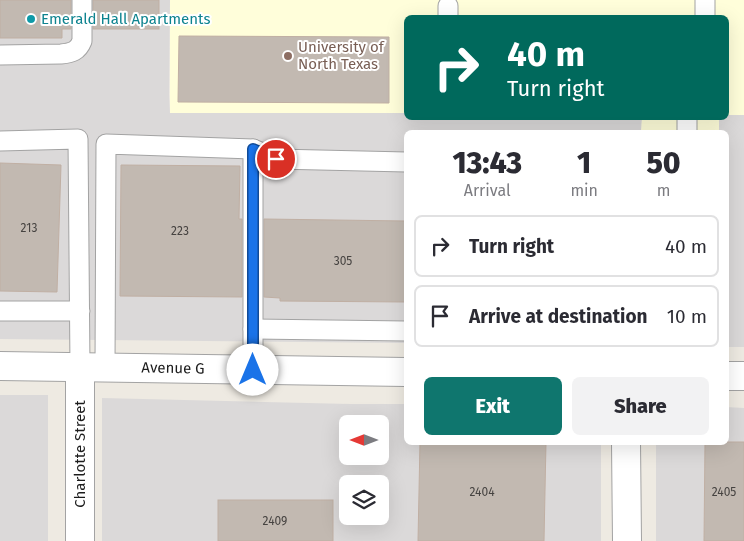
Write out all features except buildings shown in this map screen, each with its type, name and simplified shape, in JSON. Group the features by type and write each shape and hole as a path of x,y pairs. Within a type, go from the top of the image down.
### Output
{"street":[{"name":"Avenue G","path":"0,366 404,372"},
{"name":"Charlotte Street","path":"80,541 93,367"},
{"path":"729,376 744,376"},
{"path":"626,445 627,541"}],"lane":[{"path":"0,55 75,52 80,47 82,41 82,0"},
{"path":"705,0 705,15"},
{"path":"0,140 78,140 80,311 93,367"},
{"path":"93,367 106,144 253,149 276,159 404,162"},
{"path":"253,149 253,370"},
{"path":"0,311 80,311"},
{"path":"253,329 404,331"}],"shaded area":[{"path":"0,0 170,0 170,113 404,113 404,120 642,120 641,130 404,130 404,343 0,339"},
{"name":"University of North Texas","path":"170,0 744,0 744,115 729,115 729,15 404,15 404,113 170,113"},
{"path":"729,115 744,115 744,347 729,347 729,130 719,130 719,120 729,120"},
{"path":"642,120 719,120 719,130 641,130"},
{"path":"0,395 48,395 48,541 0,541"},
{"path":"102,398 404,404 404,445 601,445 601,541 102,541"},
{"path":"729,407 744,408 744,541 656,541 656,445 729,445"}],"place":[{"name":"Emerald Hall Apartments","path":"31,19"},
{"name":"University of North Texas","path":"288,56"}],"route":[{"path":"253,370 253,149 276,159"}]}
